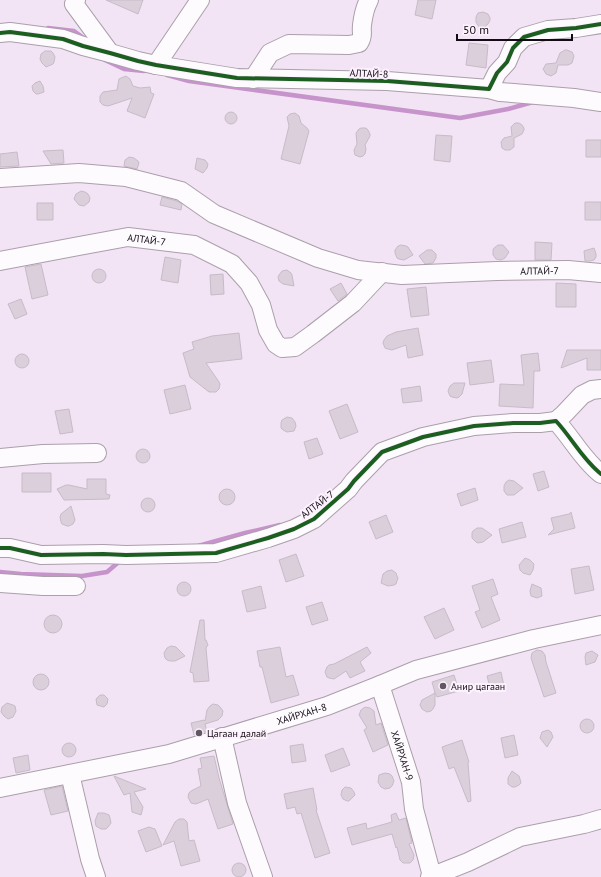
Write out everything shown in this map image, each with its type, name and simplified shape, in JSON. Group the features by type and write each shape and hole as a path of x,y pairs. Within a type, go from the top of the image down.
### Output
{"street":[{"path":"76,0 74,4 110,53"},
{"path":"156,65 200,0"},
{"path":"254,79 270,53 289,44 349,45 359,43 362,37 362,24 366,4 369,0"},
{"path":"489,89 497,73 507,62 513,48 524,37 548,30 601,24"},
{"name":"АЛТАЙ-8","path":"0,33 10,32 63,39 138,61 237,78 387,81 489,89 500,92 574,98 601,102"},
{"name":"АЛТАЙ-7","path":"0,178 79,173 126,178 151,183 181,191 214,214 318,258 358,270 402,275 497,271 568,270 601,272"},
{"name":"АЛТАЙ-7","path":"0,261 128,238 194,245 232,264 249,283 261,306 268,330 276,344 282,348 295,347 313,334 353,303 382,272"},
{"path":"601,389 592,390 582,395 556,421 582,454 601,474"},
{"name":"АЛТАЙ-7","path":"0,548 10,548 42,554 126,555 216,553 294,529 314,519 348,489 382,452 423,437 474,426 556,421"},
{"path":"0,458 43,454 97,453"},
{"path":"0,583 43,586 76,586"},
{"path":"380,685 416,670 534,639 601,625"},
{"name":"ХАЙРХАН-8","path":"0,788 169,754 327,706 380,685"},
{"name":"ХАЙРХАН-9","path":"380,685 411,782 414,809 431,877 468,862 520,837 601,820"},
{"path":"222,737 237,803 263,877"},
{"path":"70,774 90,859 96,877"}],"building":[{"path":"106,0 143,0 138,14"},
{"path":"418,0 436,0 432,19 415,15"},
{"path":"483,12 488,14 490,20 481,30 476,22 476,17 478,13"},
{"path":"469,43 488,45 486,68 466,65"},
{"path":"565,50 572,52 574,56 572,63 568,65 558,65 556,73 551,76 546,74 543,69 546,64 556,63 560,53"},
{"path":"45,51 51,51 55,57 53,64 46,67 40,59 41,54"},
{"path":"126,76 130,79 133,86 140,88 150,87 151,93 154,94 145,118 127,111 132,98 108,106 103,105 100,102 100,96 103,92 117,90 119,79"},
{"path":"40,81 44,92 36,94 33,91 32,86"},
{"path":"229,112 233,112 237,118 233,124 229,124 225,120 225,116"},
{"path":"295,113 299,116 301,123 309,131 300,164 281,159 289,126 287,117 290,114"},
{"path":"515,123 522,125 524,130 522,134 514,138 514,147 510,150 505,150 502,148 501,142 504,138 512,136 511,127"},
{"path":"361,128 366,128 370,136 365,145 365,154 360,157 355,155 354,150 357,144 356,133"},
{"path":"436,135 452,136 450,162 434,160"},
{"path":"586,140 601,140 601,157 586,157"},
{"path":"63,150 64,163 51,164 43,151"},
{"path":"17,152 19,166 0,167 0,154"},
{"path":"129,157 138,161 139,163 137,169 124,166 125,160"},
{"path":"197,158 205,160 208,164 203,173 195,169"},
{"path":"81,191 88,194 90,198 89,202 84,206 79,205 74,199 76,194"},
{"path":"162,197 182,204 181,210 160,205"},
{"path":"585,202 601,202 601,220 585,220"},
{"path":"37,203 53,203 53,220 37,220"},
{"path":"535,242 552,243 551,260 535,260"},
{"path":"401,245 408,247 413,255 404,260 397,258 395,250"},
{"path":"498,245 503,245 509,252 505,258 501,260 496,259 493,255 494,248"},
{"path":"594,248 596,257 594,260 585,261 584,251"},
{"path":"427,250 432,250 436,254 436,258 433,263 425,264 419,256"},
{"path":"165,257 181,260 178,283 161,280"},
{"path":"41,264 48,295 32,299 25,267"},
{"path":"96,269 102,269 106,273 106,279 102,283 96,283 92,279 92,273"},
{"path":"287,270 292,275 294,286 283,284 279,281 279,275 282,271"},
{"path":"223,274 224,294 211,295 210,275"},
{"path":"341,283 347,294 338,301 330,289"},
{"path":"556,283 576,284 576,307 556,307"},
{"path":"426,287 429,315 411,317 407,289"},
{"path":"21,299 27,314 15,319 8,304"},
{"path":"418,328 423,355 408,358 406,345 392,350 385,348 383,343 387,336 396,332"},
{"path":"239,333 242,359 206,363 220,384 219,389 216,392 209,392 190,377 183,353 194,349 192,342 212,336"},
{"path":"567,350 601,350 601,370 587,370 587,358 561,368"},
{"path":"538,353 540,371 534,371 533,408 499,406 500,384 524,385 521,355"},
{"path":"22,354 27,356 29,361 27,366 22,368 17,366 15,361 17,356"},
{"path":"491,360 494,382 470,385 467,363"},
{"path":"454,383 465,383 462,394 457,398 450,396 448,391 450,386"},
{"path":"185,385 191,409 170,414 164,390"},
{"path":"420,386 422,401 403,403 401,389"},
{"path":"347,404 358,432 340,439 329,411"},
{"path":"69,409 73,432 60,434 55,411"},
{"path":"287,417 292,418 295,422 296,426 294,431 287,432 281,428 282,420"},
{"path":"317,438 323,454 309,459 304,442"},
{"path":"140,449 146,449 150,453 150,459 146,463 140,463 136,459 136,453"},
{"path":"544,471 549,487 538,491 533,474"},
{"path":"22,473 51,473 51,492 22,492"},
{"path":"87,479 106,479 106,494 110,495 109,499 64,500 57,489 69,485 87,489"},
{"path":"509,480 514,481 523,488 514,495 507,495 504,491 504,486"},
{"path":"475,488 478,500 461,506 457,494"},
{"path":"227,489 234,494 235,497 230,504 227,505 220,500 219,497 224,490"},
{"path":"145,498 151,498 155,502 155,508 151,512 145,512 141,508 141,502"},
{"path":"71,506 75,520 73,524 67,526 62,524 60,517 61,514"},
{"path":"571,512 575,528 548,535 554,529 551,518 569,514"},
{"path":"386,515 393,532 376,539 369,522"},
{"path":"522,522 526,537 502,543 499,529"},
{"path":"477,528 482,528 492,535 483,542 478,543 472,538 473,531"},
{"path":"296,554 304,576 286,582 279,560"},
{"path":"525,558 534,564 530,575 523,573 520,570 519,565"},
{"path":"589,566 594,590 575,594 571,569"},
{"path":"392,570 396,573 398,578 396,584 388,586 381,583 383,574"},
{"path":"493,579 498,594 491,597 500,620 482,628 475,612 480,610 472,586"},
{"path":"181,582 187,582 191,586 191,592 187,596 181,596 177,592 177,586"},
{"path":"532,584 541,588 542,596 537,598 531,596 530,591"},
{"path":"261,586 266,608 247,612 242,591"},
{"path":"322,602 328,620 312,625 306,607"},
{"path":"444,608 454,630 435,639 424,617"},
{"path":"53,615 59,618 62,624 59,630 53,633 47,630 44,624 47,618"},
{"path":"200,620 204,620 205,640 208,645 206,648 209,681 194,682 193,673 190,672"},
{"path":"171,646 176,647 185,656 175,661 167,660 164,653 167,648"},
{"path":"280,647 286,677 293,675 299,695 271,703 262,667 260,667 257,651"},
{"path":"367,647 371,653 360,662 365,671 350,678 346,671 334,679 327,677 325,672 329,665 334,664"},
{"path":"537,650 542,651 545,655 556,693 544,697 531,658 532,653"},
{"path":"592,651 598,655 595,662 586,665 586,653"},
{"path":"501,672 504,688 491,691 487,676"},
{"path":"41,674 47,676 49,682 47,688 41,690 35,688 33,682 35,676"},
{"path":"454,675 459,691 437,697 432,682"},
{"path":"435,693 435,705 433,709 427,712 422,709 420,705 422,700"},
{"path":"100,695 104,695 108,699 107,704 104,707 97,705 96,699"},
{"path":"7,703 15,706 16,711 13,717 8,719 1,712 2,707"},
{"path":"213,704 218,705 223,711 222,716 218,720 205,724 207,731 194,735 191,723 205,721 207,710"},
{"path":"365,707 374,711 376,725 381,723 388,745 373,752 364,730 367,728 359,715 361,710"},
{"path":"587,719 592,721 594,726 592,731 587,733 582,731 580,726 582,721"},
{"path":"548,730 551,732 553,737 547,747 540,738 542,732"},
{"path":"514,735 518,755 505,758 501,738"},
{"path":"462,740 469,762 471,801 468,802 454,767 449,769 442,747"},
{"path":"69,743 74,745 76,750 74,755 69,757 64,755 62,750 64,745"},
{"path":"303,744 306,761 292,763 290,746"},
{"path":"343,748 350,765 331,772 325,755"},
{"path":"28,755 30,770 16,773 13,758"},
{"path":"214,756 233,824 218,829 208,799 196,804 191,803 188,797 191,791 201,786 198,769 202,768 200,758"},
{"path":"512,771 519,776 521,783 515,787 508,784 508,778"},
{"path":"385,773 390,774 394,781 390,788 385,789 381,787 378,782 379,775"},
{"path":"114,776 146,789 134,792 143,807 141,815 132,812 130,793 124,795"},
{"path":"62,786 68,811 51,815 44,790"},
{"path":"345,787 351,788 355,795 349,801 343,799 341,795 342,790"},
{"path":"313,788 316,810 330,853 315,858 301,813 297,814 295,807 287,809 284,794"},
{"path":"98,813 109,815 111,823 106,829 101,829 96,826 95,821"},
{"path":"396,813 399,820 406,818 412,843 409,844 414,855 413,860 410,863 403,863 400,860 392,834 352,845 347,828 366,823 367,829 392,822 391,815"},
{"path":"179,819 184,819 187,822 189,841 194,840 200,861 181,866 174,841 163,845 175,822"},
{"path":"149,827 155,829 162,846 146,852 138,831"},
{"path":"236,863 242,863 246,867 246,873 242,877 236,877 232,873 232,867"}],"waterway":[{"path":"48,28 74,31 85,39"},
{"path":"105,60 124,69 144,71"},
{"path":"167,75 189,81 460,118 508,109 533,102"},
{"path":"198,546 280,525"},
{"path":"0,572 82,576 107,572 121,560"}],"cycle path":[{"path":"0,33 10,32 63,39 138,61 237,78 387,81 489,89 497,73 507,62 513,48 524,37 548,30 601,24"},
{"path":"0,548 10,548 41,555 216,553 294,529 314,519 348,489 382,452 423,437 474,426 556,421 588,462 601,474"}],"place":[{"name":"Анир цагаан","path":"443,686"},
{"name":"Цагаан далай","path":"199,733"}]}
